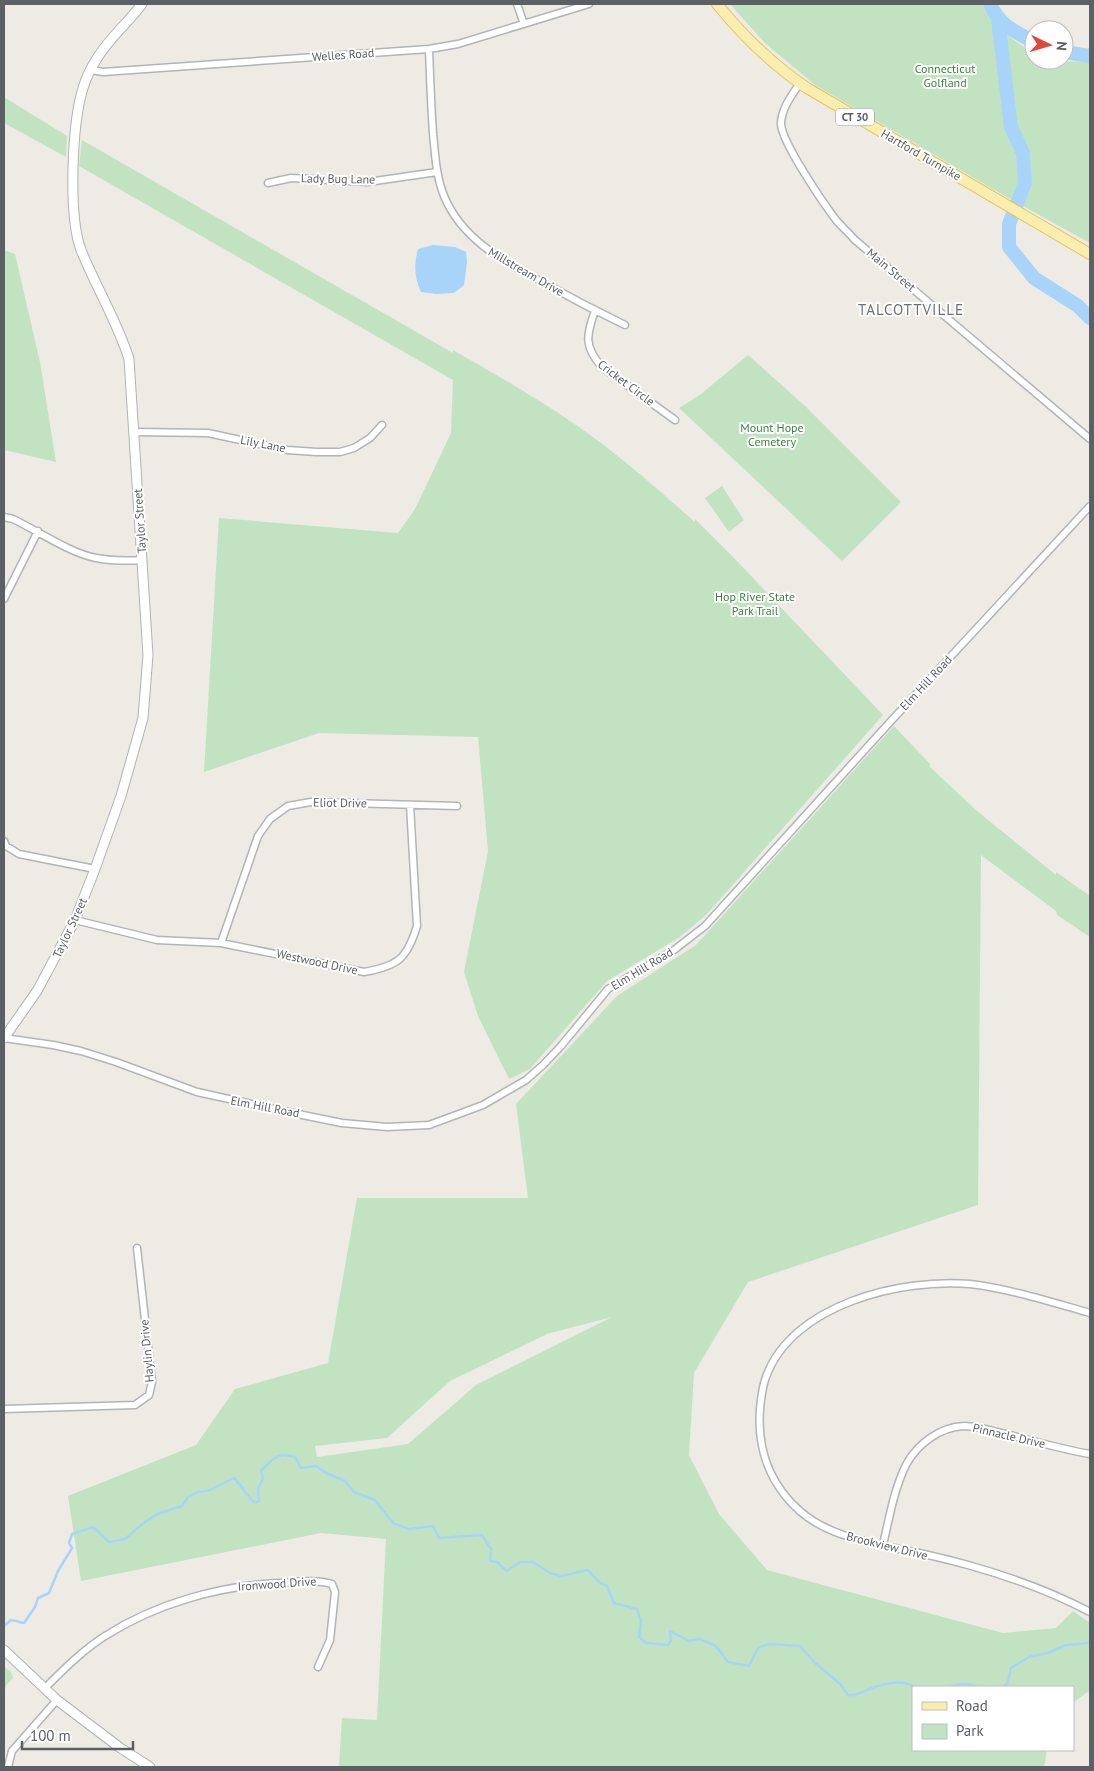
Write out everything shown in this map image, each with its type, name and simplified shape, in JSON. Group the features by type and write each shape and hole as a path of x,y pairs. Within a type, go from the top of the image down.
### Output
{"main road":[{"name":"Hartford Turnpike","path":"717,4 749,40 800,83 836,106 1090,254"}],"street":[{"name":"Taylor Street","path":"4,1038 37,991 75,920 96,869 122,796 143,718 148,655 129,358 123,340 81,249 76,229 72,194 77,116 83,88 105,47 142,4"},
{"path":"517,4 524,24"},
{"name":"Welles Road","path":"91,70 103,72 429,49 458,44 589,4"},
{"name":"Millstream Drive","path":"429,49 431,103 437,172 444,196 455,217 470,235 491,253 595,311 625,325"},
{"name":"Main Street","path":"800,83 788,100 782,114 781,126 785,139 811,183 837,221 855,240 1090,439"},
{"name":"Lady Bug Lane","path":"268,183 291,178 368,182 437,172"},
{"name":"Cricket Circle","path":"595,311 590,325 588,342 592,356 602,367 675,420"},
{"name":"Lily Lane","path":"135,432 208,433 288,450 340,452 354,448 370,438 382,425"},
{"name":"Elm Hill Road","path":"4,1038 81,1051 197,1092 342,1123 386,1127 429,1125 483,1105 526,1080 543,1066 608,989 674,950 705,926 898,713 1090,506"},
{"path":"4,517 13,519 75,551 95,558 117,561 142,560"},
{"path":"4,599 38,531"},
{"name":"Eliot Drive","path":"221,943 258,836 270,819 288,806 311,802 457,806"},
{"name":"Westwood Drive","path":"75,920 157,940 221,943 364,972 385,968 399,960 411,945 416,926 410,805"},
{"path":"4,841 6,846 18,854 96,869"},
{"name":"Haylin Drive","path":"4,1409 135,1406 149,1395 152,1382 137,1248"},
{"name":"Brookview Drive","path":"1090,1313 970,1284 942,1283 885,1290 834,1309 814,1319 796,1334 780,1352 766,1376 759,1420 762,1451 770,1474 784,1495 802,1513 825,1527 847,1537 968,1565 1028,1583 1090,1612"},
{"name":"Pinnacle Drive","path":"883,1545 897,1489 907,1464 923,1442 943,1431 964,1426 1065,1450 1090,1454"},
{"name":"Ironwood Drive","path":"44,1688 73,1660 122,1626 198,1595 255,1584 321,1581 332,1584 335,1592 330,1640 318,1667"},
{"path":"4,1650 57,1700 119,1747 150,1767"},
{"path":"8,1767 12,1751 57,1700"}],"green space":[{"name":"Connecticut Golfland","path":"730,4 982,4 993,22 1024,47 1024,70 1074,70 1074,61 1090,62 1090,243 1003,195 815,85 765,43"},
{"path":"4,97 67,136 66,157 4,123"},
{"name":"Hop River State Park Trail","path":"82,140 453,353 453,350 547,406 583,430 625,462 695,522 695,519 883,715 706,915 680,937 607,981 530,1069 509,1079 478,1016 464,972 488,851 478,737 319,733 204,772 219,518 398,533 415,509 451,433 453,380 79,166"},
{"path":"4,250 15,254 40,362 56,462 4,450"},
{"name":"Mount Hope Cemetery","path":"748,355 804,405 901,502 842,561 679,408 701,394"},
{"path":"722,486 744,520 729,532 705,498"},
{"path":"894,726 930,764 930,767 977,811 1056,875 1056,872 1090,896 1090,937 1057,915 1056,911 981,855 978,1205 748,1282 694,1373 689,1455 719,1514 767,1570 1003,1633 1056,1628 1073,1611 1090,1623 1090,1690 1074,1702 1074,1686 912,1686 912,1751 1047,1751 1044,1767 339,1767 342,1718 377,1720 386,1539 321,1533 81,1581 68,1496 196,1445 235,1389 328,1363 357,1198 528,1198 516,1104 617,996 696,945","holes":["612,1317 476,1385 408,1444 317,1457 315,1446 387,1438 450,1381 547,1334"]},
{"path":"4,1666 11,1672 13,1678 7,1684 4,1692"}],"water":[{"path":"433,245 455,247 466,252 467,262 464,285 454,293 436,294 421,292 415,270 418,249"}],"waterway":[{"path":"990,4 1003,23 1024,36"},
{"path":"998,19 1011,127 1023,153 1025,183 1009,224 1009,247 1034,278 1078,306 1090,318"},
{"path":"1074,54 1090,56"},
{"path":"4,1626 11,1620 24,1623 35,1607 38,1598 49,1593 58,1571 72,1548 69,1543 72,1534 93,1527 109,1542 125,1539 157,1514 182,1506 188,1497 198,1492 208,1491 234,1478 255,1503 259,1501 258,1489 263,1478 261,1471 276,1457 284,1455 295,1457 301,1468 316,1466 326,1473 345,1481 354,1492 375,1500 393,1523 409,1529 433,1526 439,1538 482,1535 491,1549 490,1561 497,1562 507,1571 520,1562 533,1562 550,1573 561,1576 588,1570 600,1583 607,1586 614,1603 637,1609 641,1621 639,1637 646,1643 668,1645 671,1641 670,1631 689,1641 700,1639 716,1646 728,1662 749,1666 758,1648 769,1644 800,1646 815,1663 840,1684 848,1695 855,1695 878,1686 897,1682 913,1686"},
{"path":"1005,1686 1008,1682 1011,1668 1029,1657 1048,1653 1066,1645 1090,1643"},
{"path":"952,1686 963,1684 975,1686"}],"district":[{"name":"TALCOTTVILLE","path":"911,310"}]}
